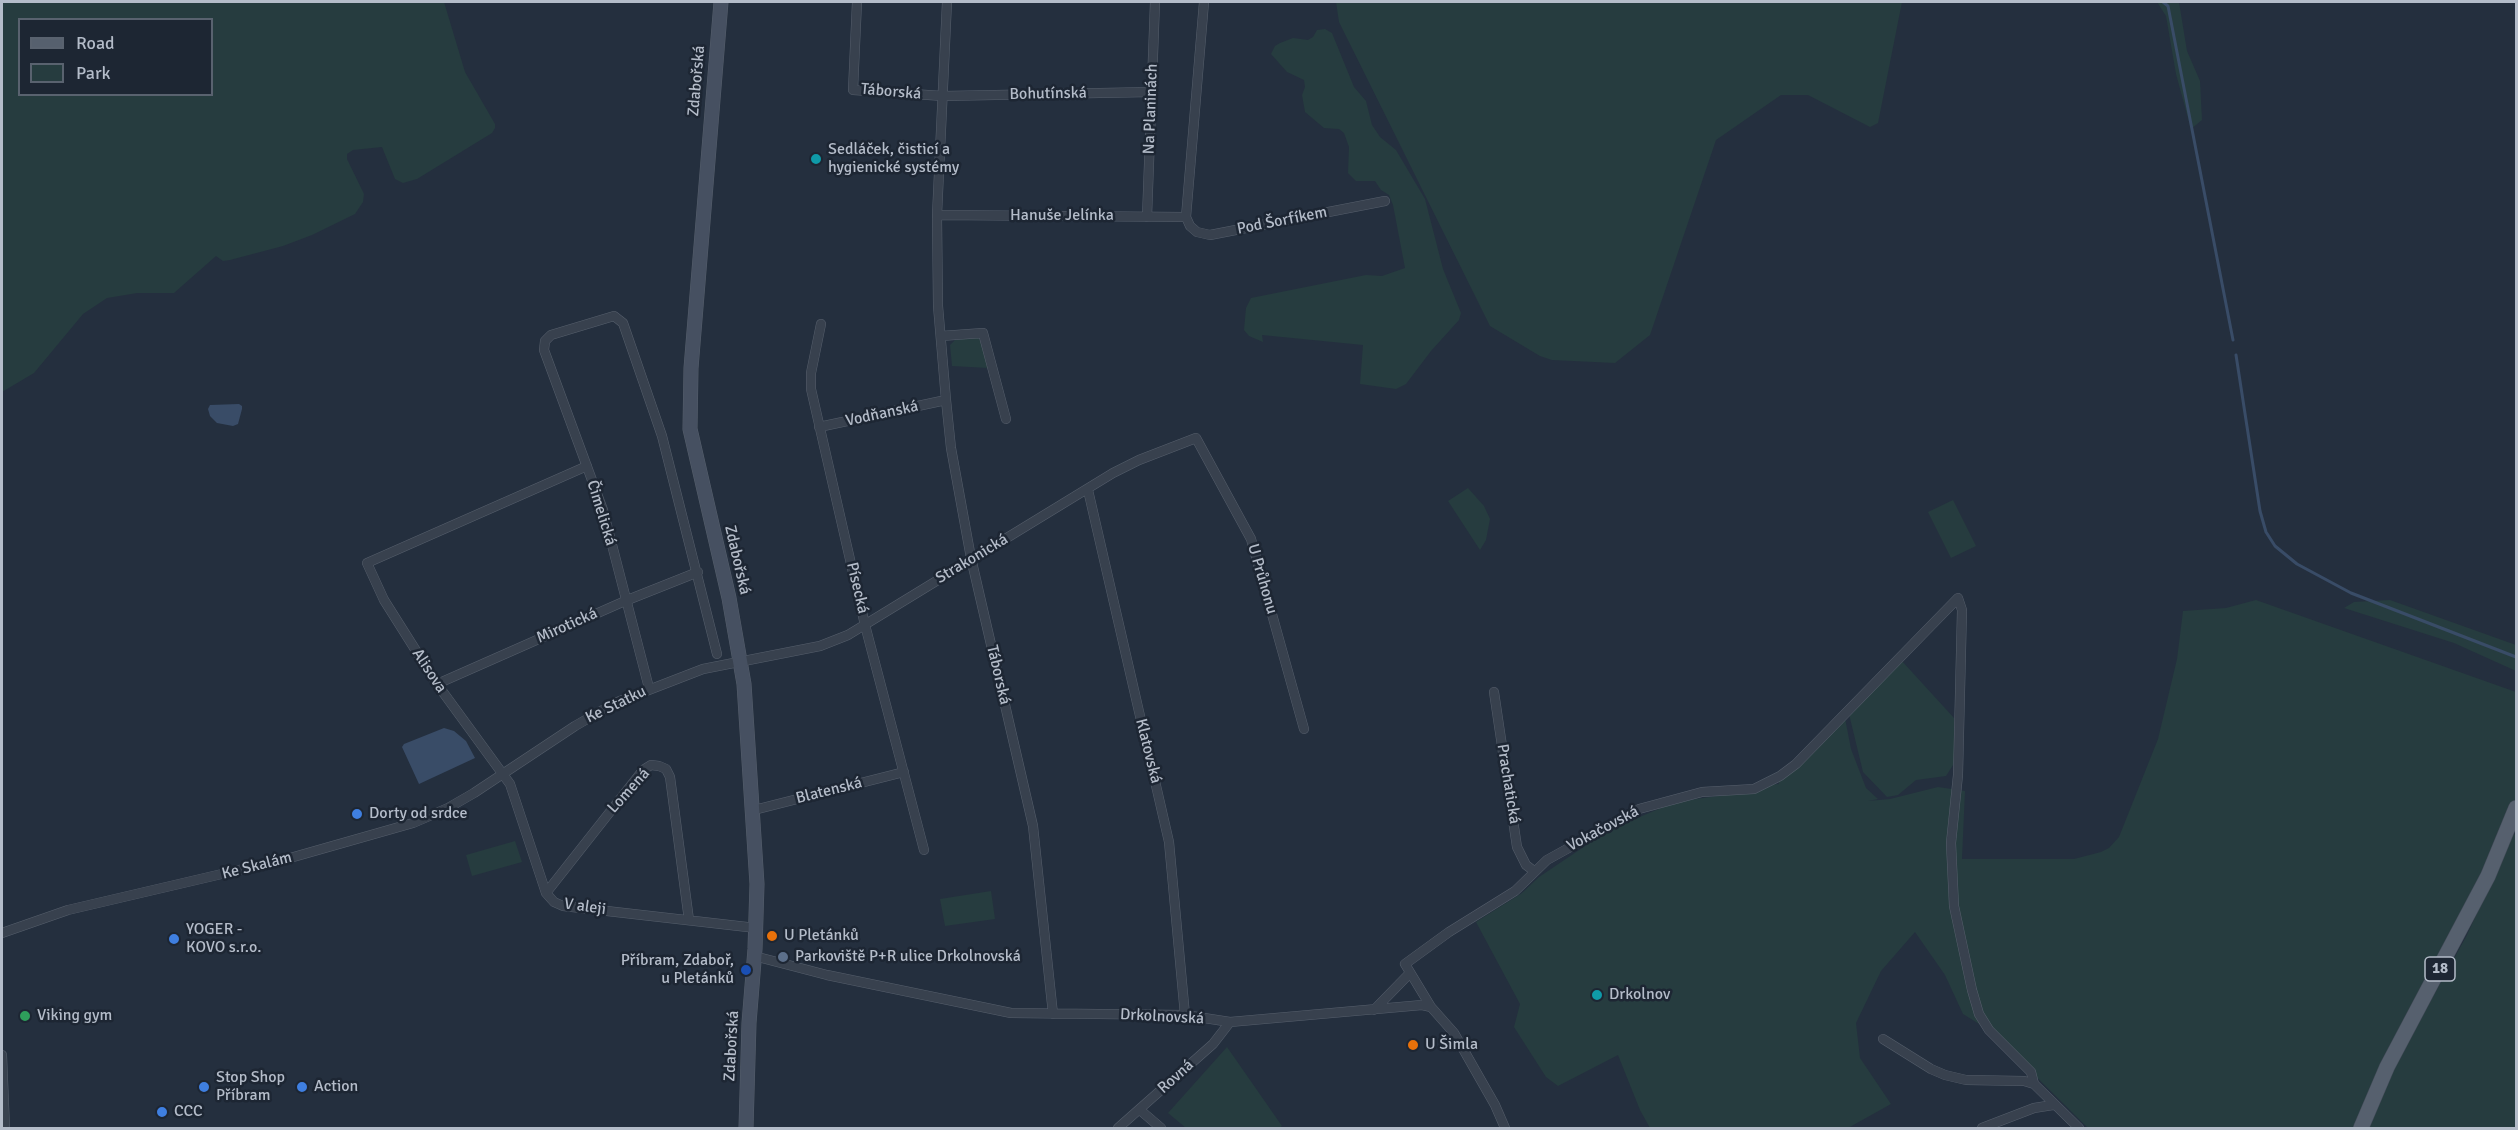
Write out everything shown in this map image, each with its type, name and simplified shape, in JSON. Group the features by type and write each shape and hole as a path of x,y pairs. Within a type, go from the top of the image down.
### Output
{"main road":[{"name":"18","path":"2361,1128 2387,1067 2514,825 2517,808"}],"street":[{"name":"Zdabořská","path":"721,2 692,357 690,429 729,598 741,663 754,810 756,928 748,1023 746,1128"},
{"name":"Táborská","path":"857,2 853,90 943,96"},
{"name":"Táborská","path":"947,2 937,215 941,336 951,448 971,558 1033,826 1053,1014"},
{"name":"Na Planinách","path":"1147,217 1155,2"},
{"path":"1186,217 1204,2"},
{"name":"Bohutínská","path":"943,96 1152,92"},
{"name":"Pod Šorfíkem","path":"1186,217 1190,226 1197,232 1210,235 1385,201"},
{"name":"Hanuše Jelínka","path":"937,215 1186,217"},
{"name":"Čimelická","path":"649,688 603,510 544,350 545,341 551,335 614,316 623,323 662,435 698,572"},
{"name":"Písecká","path":"821,324 811,373 811,389 865,625 924,850"},
{"path":"941,336 983,333 1006,419"},
{"name":"Vodňanská","path":"819,427 946,400"},
{"name":"Strakonická","path":"741,663 820,646 865,625 971,558 1139,460 1196,438"},
{"name":"U Průhonu","path":"1196,438 1251,539 1304,729"},
{"name":"Alisova","path":"502,773 437,684 384,600 367,563 587,466"},
{"name":"Klatovská","path":"1088,490 1169,842 1185,1015"},
{"path":"698,572 717,654"},
{"name":"Mirotická","path":"437,684 625,601 698,572"},
{"name":"Vokačovská","path":"1410,973 1405,964 1449,932 1515,891 1547,860 1639,809 1702,792 1754,789 1766,785 1796,764 1843,713 1958,598 1962,610 1958,774 1951,843 1954,906 1979,1014 1989,1030 2031,1072 2034,1084"},
{"name":"Ke Statku","path":"502,773 605,709 649,688 703,669 741,663"},
{"name":"Prachatická","path":"1494,692 1517,847 1526,865 1534,871"},
{"name":"Lomená","path":"546,893 643,770 651,765 659,766 666,769 670,777 688,920"},
{"name":"Blatenská","path":"754,810 904,772"},
{"name":"V aleji","path":"502,773 510,784 546,893 554,902 563,906 756,928"},
{"name":"Ke Skalám","path":"2,933 68,910 193,882 405,825 448,808 502,773"},
{"name":"Drkolnovská","path":"754,956 827,975 1011,1013 1185,1015 1230,1022 1431,1007"},
{"path":"1374,1010 1410,973 1431,1007 1446,1021 1495,1105 1505,1128"},
{"name":"Rovná","path":"1118,1128 1213,1044 1230,1022"},
{"path":"1883,1039 1930,1069 1945,1075 1965,1080 2024,1081 2034,1084 2079,1128"},
{"path":"2,1055 5,1128"},
{"path":"1982,1128 2034,1108 2053,1105"},
{"path":"1140,1110 1161,1128"}],"green space":[{"path":"2,2 444,2 465,72 495,124 492,133 417,179 403,183 395,179 382,147 353,150 347,154 347,159 364,194 363,202 355,214 283,246 230,260 223,261 216,256 174,293 137,293 107,298 83,314 34,373 2,392"},
{"path":"1336,2 1902,2 1878,123 1870,127 1808,95 1781,95 1716,140 1650,335 1615,363 1552,360 1540,356 1490,326 1339,22"},
{"path":"2157,2 2179,2 2187,51 2200,81 2202,120 2191,129 2176,74 2166,16"},
{"path":"1325,29 1332,33 1354,87 1366,101 1372,125 1380,137 1396,150 1425,199 1443,269 1461,313 1459,320 1406,384 1396,389 1360,384 1363,345 1262,335 1263,342 1249,336 1244,330 1246,308 1251,298 1366,275 1382,276 1405,268 1389,195 1381,190 1375,181 1356,181 1348,173 1349,147 1344,133 1339,129 1324,128 1305,112 1302,95 1305,87 1304,80 1287,72 1271,54 1275,46 1280,43 1293,38 1308,40 1317,30"},
{"path":"977,337 982,342 988,368 952,366 950,345 955,340"},
{"path":"1468,488 1484,506 1490,519 1486,540 1480,550 1448,501"},
{"path":"1953,500 1976,546 1951,558 1928,512"},
{"path":"2256,600 2516,692 2516,797 2508,820 2355,1128 2088,1128 1989,1030 1963,1014 1945,975 1915,932 1881,971 1856,1023 1860,1058 1891,1104 1848,1128 1650,1128 1640,1110 1618,1055 1558,1086 1546,1077 1514,1027 1520,1004 1476,922 1522,893 1539,877 1609,830 1675,802 1746,792 1766,785 1779,784 1779,780 1845,718 1851,749 1866,788 1878,799 1868,801 1890,799 1938,787 1965,791 1962,859 2074,859 2109,848 2119,837 2158,739 2177,659 2183,611 2226,608"},
{"path":"2390,600 2516,645 2516,671 2454,643 2344,608 2354,602"},
{"path":"1901,660 1954,718 1955,762 1946,776 1916,780 1898,795 1887,797 1863,772 1849,714"},
{"path":"2513,834 2516,835 2516,1128 2366,1128 2387,1080 2467,935"},
{"path":"515,841 522,862 472,876 466,855"},
{"path":"991,891 995,919 945,926 940,899"},
{"path":"1227,1047 1282,1126 1279,1128 1186,1128 1168,1113"}],"water":[{"path":"239,404 242,409 238,424 233,426 217,423 210,416 208,409 210,405"},
{"path":"444,728 454,731 466,741 475,758 419,784 402,747 404,744"}],"waterway":[{"path":"2163,2 2168,6 2233,340"},
{"path":"2236,355 2260,511 2266,532 2275,546 2297,564 2351,593 2516,657"}],"place":[{"name":"Sedláček, čisticí a hygienické systémy","path":"816,159"},
{"name":"Dorty od srdce","path":"357,814"},
{"name":"U Pletánků","path":"772,936"},
{"name":"YOGER - KOVO s.r.o.","path":"174,939"},
{"name":"Parkoviště P+R ulice Drkolnovská","path":"783,957"},
{"name":"Příbram, Zdaboř, u Pletánků","path":"746,970"},
{"name":"Drkolnov","path":"1597,995"},
{"name":"Viking gym","path":"25,1016"},
{"name":"U Šimla","path":"1413,1045"},
{"name":"Stop Shop Příbram","path":"204,1087"},
{"name":"Action","path":"302,1087"},
{"name":"CCC","path":"162,1112"}]}
